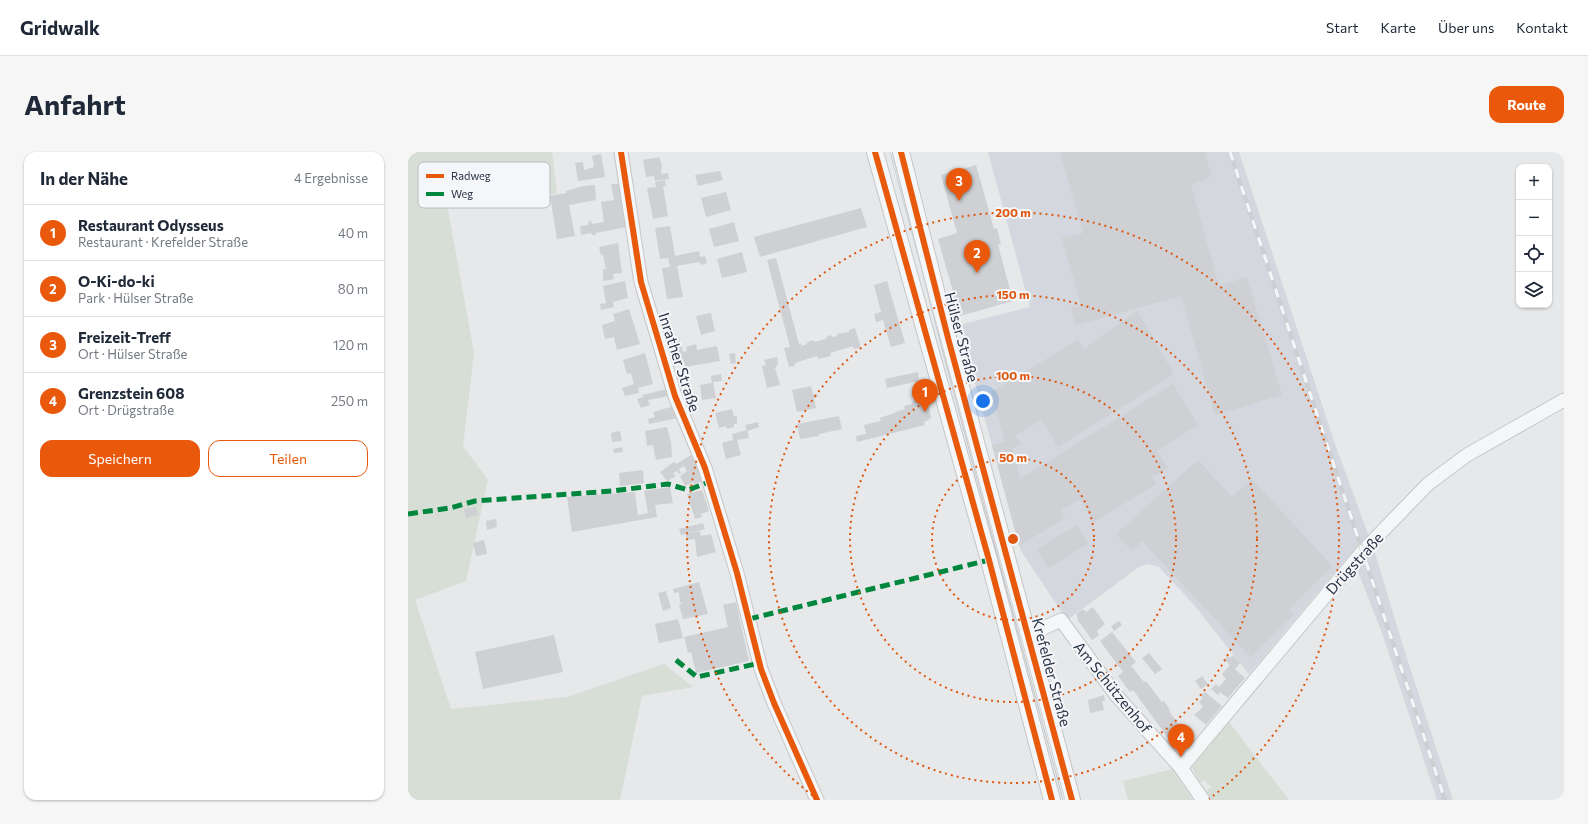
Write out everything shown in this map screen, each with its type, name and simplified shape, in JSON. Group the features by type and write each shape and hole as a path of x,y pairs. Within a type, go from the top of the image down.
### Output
{"street":[{"name":"Inrather Straße","path":"621,152 641,282 675,396 705,468 737,573 761,669 774,703 817,800"},
{"path":"875,152 932,354 1052,800"},
{"name":"Hülser Straße","path":"901,152 948,338 1007,551"},
{"name":"Drügstraße","path":"1181,768 1363,551 1428,484 1467,455 1564,400"},
{"name":"Krefelder Straße","path":"1007,551 1072,800"},
{"name":"Am Schützenhof","path":"1028,635 1061,620 1116,695 1181,768 1203,800"}],"shaded area":[{"path":"408,152 552,152 557,194 550,194 550,162 418,162 418,208 448,208 474,353 463,446 488,480 466,581 415,600 451,709 567,697 664,664 693,687 642,696 620,800 408,800"},
{"path":"988,152 1239,152 1336,447 1374,550 1404,649 1453,800 1437,800 1383,636 1351,553 1249,674 1194,605 1159,567 1149,564 1139,567 1067,620 1021,551 959,325 1030,307"},
{"path":"1229,722 1289,800 1209,800 1206,791 1211,787 1204,780 1200,783 1192,767"},
{"path":"1173,769 1193,800 1128,800 1123,781"}],"building":[{"path":"1060,152 1205,152 1211,174 1208,179 1191,185 1219,286 1247,277 1282,395 1215,415 1181,296 1076,325 1071,308 1081,306 1062,238 1083,233"},
{"path":"601,154 605,177 578,181 575,163 583,162 584,170 594,167 592,156"},
{"path":"659,157 662,165 661,174 668,173 669,179 655,181 654,176 646,177 643,160"},
{"path":"976,165 994,229 997,228 1001,244 998,245 1013,301 960,316 938,239 957,233 941,175"},
{"path":"720,171 723,180 698,186 695,175"},
{"path":"665,180 666,186 663,186 668,216 653,219 647,188 656,187 655,182"},
{"path":"611,184 620,184 626,227 596,233 596,235 592,235 591,233 581,235 580,226 588,225 589,220 593,224 604,222 601,202 614,200"},
{"path":"595,185 596,200 569,205 575,236 557,239 550,196 566,193 566,191 583,186"},
{"path":"726,192 731,210 706,217 701,198"},
{"path":"861,208 867,227 760,257 754,237"},
{"path":"734,222 739,241 714,247 709,229"},
{"path":"670,226 675,256 699,251 700,257 705,256 707,263 701,265 699,262 677,266 683,297 667,299 662,268 670,267 668,258 660,259 655,228"},
{"path":"618,243 622,273 613,274 614,279 603,281 603,269 606,269 603,255 601,255 599,247"},
{"path":"742,252 747,272 722,278 717,259"},
{"path":"776,258 799,344 801,343 802,346 813,340 814,342 826,339 826,337 831,335 832,337 837,336 837,334 849,332 849,330 855,328 861,348 854,349 853,346 830,353 831,356 818,359 817,356 795,363 795,366 789,367 784,348 790,347 767,260"},
{"path":"625,281 628,298 613,302 614,307 601,310 600,304 606,303 603,286"},
{"path":"887,281 905,343 891,347 883,320 876,322 874,314 881,312 874,285"},
{"path":"629,309 640,344 617,350 614,337 605,339 602,325 615,321 613,314"},
{"path":"1137,311 1174,374 1058,447 1041,419 1015,436 1021,443 1013,448 1020,479 1173,384 1198,425 1157,451 1168,468 1152,477 1156,484 1094,522 1080,499 1061,510 1065,518 1019,546 992,445 1005,442 991,392 1078,340 1084,349"},
{"path":"711,313 715,331 701,335 696,316"},
{"path":"679,337 683,352 687,351 686,347 696,344 697,350 717,346 720,361 685,367 684,362 673,365 667,340"},
{"path":"645,353 653,384 638,388 639,393 625,396 622,388 634,384 631,373 627,374 623,360"},
{"path":"735,353 736,363 731,364 729,354"},
{"path":"777,357 778,364 775,368 780,385 767,388 762,366 766,365 764,360"},
{"path":"918,372 919,381 887,388 885,379"},
{"path":"721,374 722,381 713,382 716,398 702,400 700,385 712,383 711,376"},
{"path":"811,386 813,394 817,394 818,397 814,398 816,408 797,412 792,390"},
{"path":"667,389 669,396 648,400 650,405 641,408 637,399 643,397 642,395"},
{"path":"916,400 919,404 924,403 928,405 931,417 929,420 924,422 925,425 857,442 856,436 866,434 864,425 881,421 880,418 905,409 904,406 912,404 913,401"},
{"path":"674,406 678,418 649,424 648,419 655,417 653,412"},
{"path":"732,409 734,416 737,416 737,423 734,424 734,427 727,429 726,426 719,428 715,413"},
{"path":"839,416 842,429 819,434 819,436 800,439 797,424"},
{"path":"758,422 759,427 747,431 745,425"},
{"path":"667,427 671,442 672,457 656,460 653,445 647,446 645,431"},
{"path":"747,430 749,438 737,440 741,455 726,459 722,443 733,440 732,434"},
{"path":"620,431 622,441 612,442 611,433"},
{"path":"622,447 623,452 614,453 613,449"},
{"path":"691,455 702,475 703,481 694,484 693,482 685,486 680,476 687,471 684,466 679,469 681,473 679,474 677,471 673,473 676,476 667,481 660,472 674,462 676,464"},
{"path":"1198,460 1232,497 1252,479 1332,566 1289,609 1294,614 1251,658 1142,541 1132,551 1116,534"},
{"path":"643,470 644,483 620,486 619,473"},
{"path":"670,487 673,503 655,505 657,517 572,532 567,497 635,492 638,515 648,513 644,491"},
{"path":"702,490 709,511 701,514 702,517 695,519 687,494"},
{"path":"476,507 478,515 466,518 464,509"},
{"path":"496,519 497,527 487,530 486,521"},
{"path":"703,523 705,529 681,535 679,529"},
{"path":"1077,525 1088,544 1048,568 1037,549"},
{"path":"700,531 701,536 711,534 716,552 697,557 695,539 687,540 686,534"},
{"path":"484,540 487,554 476,556 473,543"},
{"path":"699,582 708,614 683,619 679,605 682,603 680,602 679,592 674,593 673,589"},
{"path":"666,591 671,608 663,611 658,593"},
{"path":"736,602 749,661 696,673 691,652 688,653 684,637 728,627 723,605"},
{"path":"1093,607 1105,624 1097,631 1099,635 1092,640 1077,619 1076,614 1083,609 1086,612"},
{"path":"678,619 683,638 659,643 655,624"},
{"path":"1119,621 1122,625 1114,631 1111,626"},
{"path":"1112,632 1136,662 1131,666 1144,682 1146,681 1162,702 1164,701 1185,734 1187,732 1193,741 1180,752 1133,690 1130,692 1118,676 1123,672 1100,641"},
{"path":"554,635 563,672 483,689 475,652"},
{"path":"1149,653 1162,669 1155,674 1142,658"},
{"path":"1233,655 1240,663 1235,669 1245,678 1228,698 1220,692 1218,695 1211,689 1216,684 1219,687 1226,679 1222,674 1230,665 1224,659 1228,656 1230,658"},
{"path":"1202,676 1208,684 1201,689 1195,681"},
{"path":"1205,692 1222,706 1206,725 1194,715 1203,707 1199,702 1203,698 1201,696"},
{"path":"1104,695 1105,701 1102,701 1104,710 1090,713 1088,700"}],"tram line":[{"path":"890,152 1065,800"}],"railway":[{"path":"1230,152 1445,800"}],"marked path":[{"path":"408,514 450,508 475,501 612,491 668,484 688,490 709,482"},
{"path":"749,619 989,560"},
{"path":"676,660 697,677 760,663"}],"cycle path":[{"path":"621,152 641,282 675,396 705,468 737,573 761,669 774,703 817,800"},
{"path":"875,152 989,560 1052,800"},
{"path":"901,152 948,338 1072,800"}],"place":[{"name":"Freizeit-Treff","path":"959,201"},
{"name":"O-Ki-do-ki","path":"977,273"},
{"name":"Restaurant Odysseus","path":"925,412"},
{"name":"Grenzstein 608","path":"1181,757"}]}
